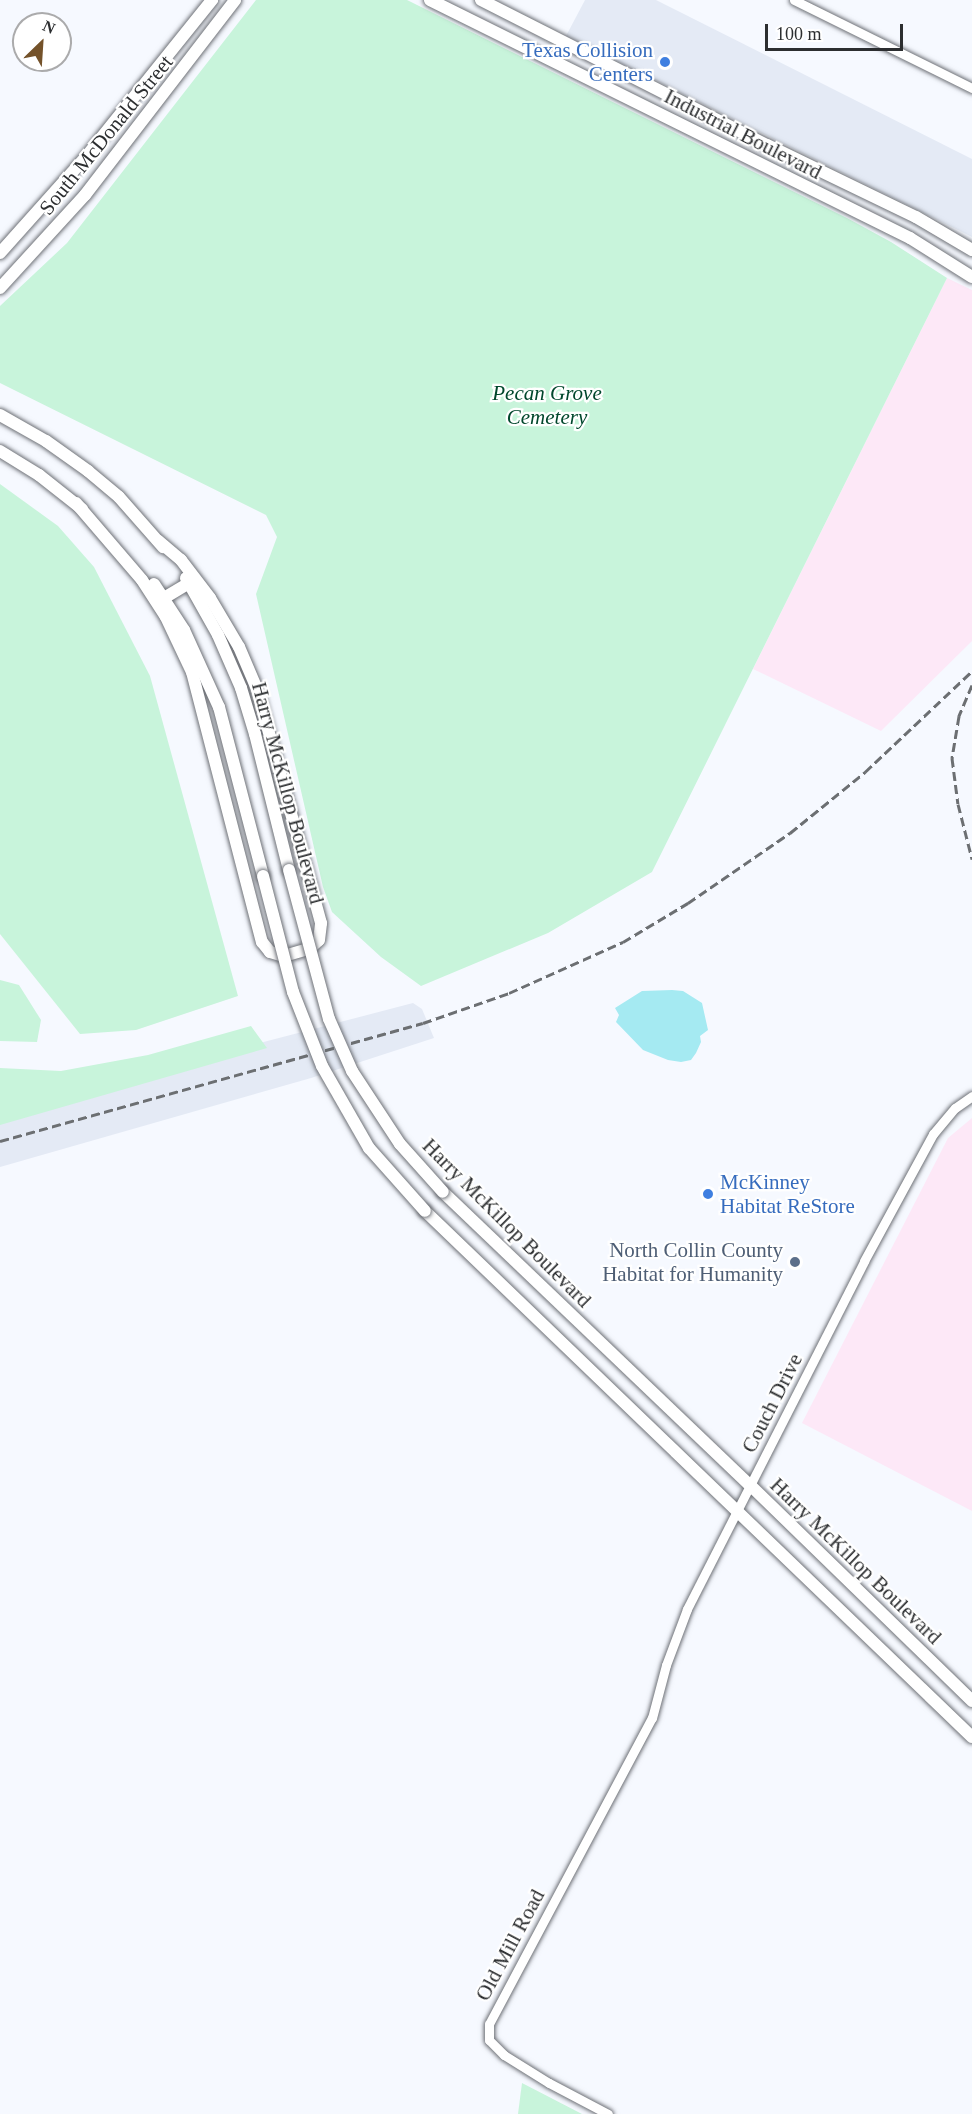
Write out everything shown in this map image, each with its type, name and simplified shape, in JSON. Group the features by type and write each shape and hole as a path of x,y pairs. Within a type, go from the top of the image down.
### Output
{"main road":[{"name":"South McDonald Street","path":"0,253 71,175 212,0"},
{"name":"South McDonald Street","path":"0,288 85,195 236,0"},
{"name":"Industrial Boulevard","path":"429,0 926,247 972,277"},
{"name":"Industrial Boulevard","path":"481,0 767,145 916,217 972,250"},
{"path":"179,41 195,53"},
{"path":"570,69 579,49"},
{"path":"630,99 639,79"},
{"path":"732,151 741,132"},
{"path":"758,164 767,145"},
{"name":"Harry McKillop Boulevard","path":"0,415 46,441 88,471 118,497 158,540 189,583 218,635 248,709 323,997 349,1063 386,1125 443,1192 972,1701"},
{"path":"0,451 39,475 76,503 133,558 164,598 184,630 219,707 293,992 326,1074 374,1154 425,1211 972,1737"},
{"path":"76,503 142,580 166,617 192,672 262,942 270,952 284,956 309,949 319,940 321,923 260,696 239,647 210,598 181,560 158,540"},
{"path":"164,598 189,583"}],"street":[{"path":"794,0 972,88"},
{"name":"Couch Drive","path":"638,1745 652,1718 666,1665 681,1624 750,1485 923,1150 945,1118 972,1096"},
{"name":"Old Mill Road","path":"608,2114 504,2055 489,2040 488,2031 493,2015 638,1745"}],"shaded area":[{"path":"585,0 656,0 972,159 972,237 566,36"},
{"path":"947,278 972,290 972,641 881,731 753,669"},
{"path":"413,1003 422,1009 434,1038 311,1078 0,1167 0,1111"},
{"path":"972,1118 972,1511 802,1423 948,1138"}],"green space":[{"name":"Pecan Grove Cemetery","path":"256,0 407,0 847,218 891,242 947,278 652,872 548,933 421,986 381,957 332,912 323,887 256,594 277,537 266,515 0,383 0,306 67,243"},
{"path":"0,484 58,526 94,567 150,676 238,996 136,1030 80,1034 0,934"},
{"path":"0,980 19,985 41,1020 37,1042 0,1041"},
{"path":"251,1026 267,1048 0,1125 0,1068 61,1071 148,1055"},
{"path":"522,2083 582,2114 518,2114"}],"water":[{"path":"642,991 683,991 702,1003 708,1030 700,1036 701,1042 691,1060 681,1062 668,1060 643,1050 616,1022 619,1015 615,1008"}],"railway":[{"path":"0,1141 423,1023 509,993 623,942 688,903 790,833 865,772 972,671"},
{"path":"972,685 959,716 952,758 958,804 972,859"}],"place":[{"name":"Texas Collision Centers","path":"665,62"},
{"name":"McKinney Habitat ReStore","path":"708,1194"},
{"name":"North Collin County Habitat for Humanity","path":"795,1262"}]}
